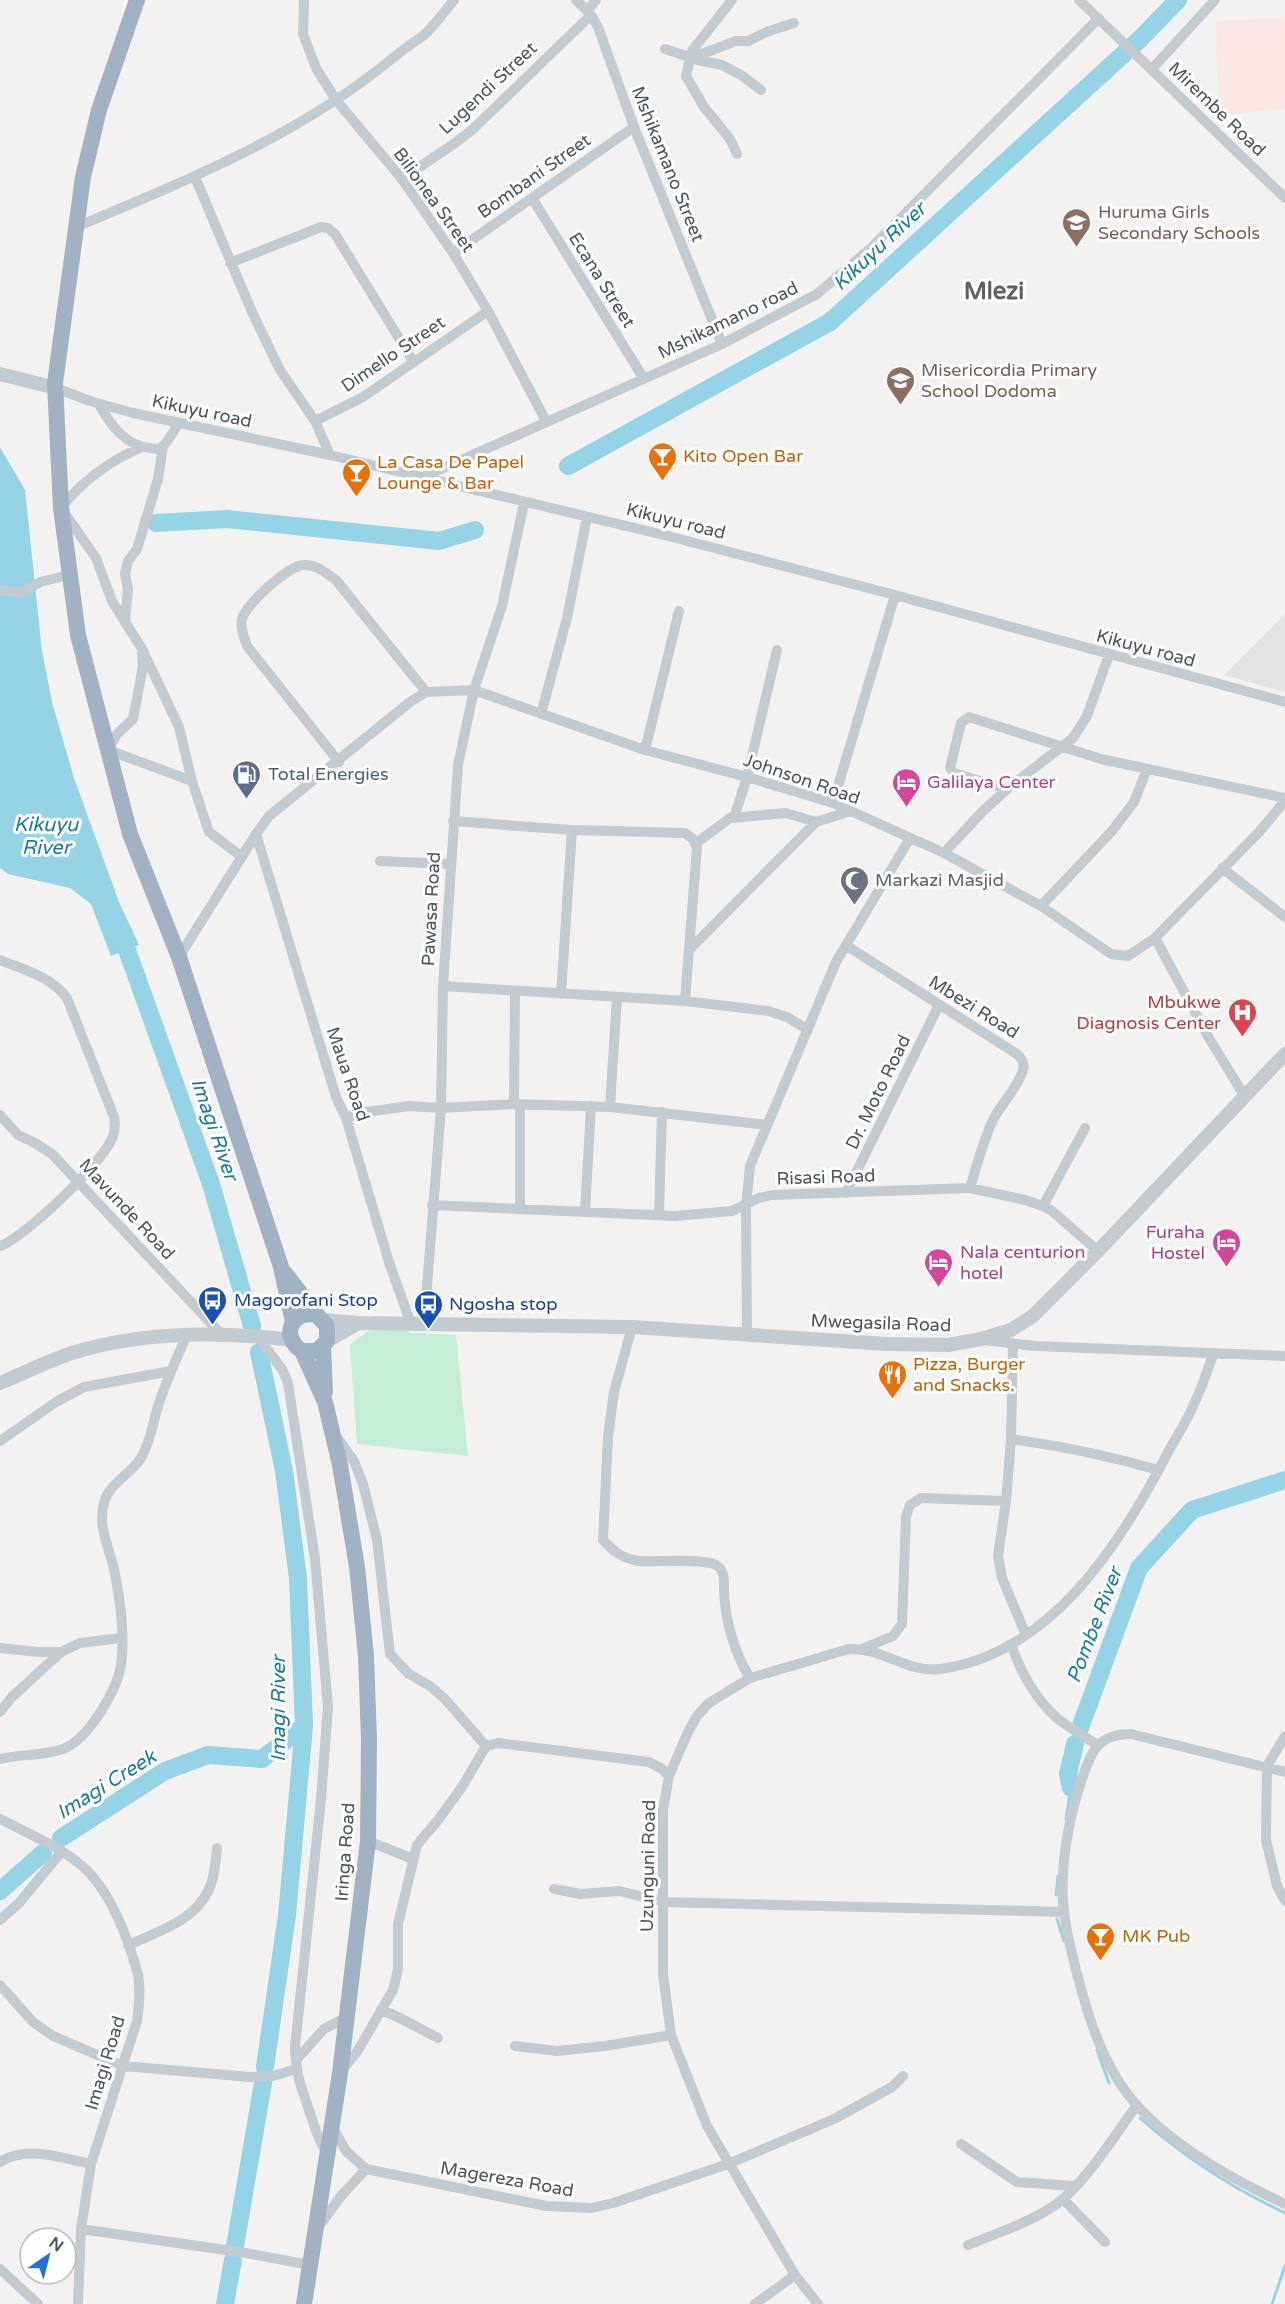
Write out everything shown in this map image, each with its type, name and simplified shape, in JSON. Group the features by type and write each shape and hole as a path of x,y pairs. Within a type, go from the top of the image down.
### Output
{"highway":[{"path":"137,0 99,110 83,177 56,387 61,508 69,576 78,635 130,834 179,957 281,1267 294,1335 325,1402"},
{"path":"281,1267 320,1317 329,1334 325,1344 325,1402"},
{"path":"294,1335 304,1314 320,1317"},
{"path":"294,1335 309,1353 325,1344"},
{"name":"Iringa Road","path":"306,2302 347,2017 368,1841 369,1739 366,1656 357,1567 340,1465 325,1402"}],"street":[{"name":"Bilionea Street","path":"304,0 303,34 316,68 336,100 402,179 453,253 488,311 546,421"},
{"path":"76,227 195,177 336,100 378,71 425,33 454,0"},
{"name":"Mshikamano Street","path":"576,0 589,13 598,27 634,127 722,344"},
{"name":"Lugendi Street","path":"402,179 472,130 589,13 596,0"},
{"path":"732,0 692,51 686,76 704,107 730,139 737,154"},
{"name":"Mirembe Road","path":"1079,0 1285,198"},
{"path":"1152,69 1215,0"},
{"name":"Mshikamano road","path":"423,477 722,344 793,309 817,294 847,270 1099,18"},
{"path":"691,58 736,41 748,41 794,23"},
{"path":"665,49 722,65 741,75 761,90"},
{"name":"Bombani Street","path":"453,253 634,127"},
{"path":"195,177 230,263 280,370 315,421 330,455"},
{"name":"Ecana Street","path":"532,198 644,379"},
{"path":"230,263 321,227 328,228 335,234 412,361"},
{"name":"Dimello Street","path":"315,421 363,397 412,361 488,311"},
{"path":"0,374 56,387"},
{"name":"Kikuyu road","path":"56,387 99,404 423,477 895,595 1285,702"},
{"path":"99,404 108,420 121,435 142,447 157,449 163,446"},
{"path":"125,621 128,589 125,574 128,561 137,549 158,479 163,446 178,423"},
{"path":"142,447 103,467 86,480 61,508 96,558 112,601 142,649 179,726 192,781 209,832 242,857"},
{"name":"Pawasa Road","path":"417,1324 441,1108 443,986 458,765 474,690 502,606 524,503"},
{"path":"541,714 567,618 587,517"},
{"path":"339,762 247,646 242,632 242,619 250,605 293,567 305,565 318,568 336,580 426,692"},
{"path":"0,590 22,593 40,582 69,576"},
{"path":"833,803 895,595"},
{"path":"645,750 679,610"},
{"path":"142,649 143,666 133,719 117,734 108,750 192,781"},
{"path":"734,818 747,777 777,650"},
{"path":"944,853 1007,789 1073,738 1087,716 1109,655"},
{"path":"179,957 256,834 277,810 339,762 392,715 426,692 474,690"},
{"name":"Johnson Road","path":"474,690 645,750 833,803 944,853 1041,906 1111,954 1128,956 1155,939 1259,831 1285,800"},
{"path":"1007,789 954,773 950,768 961,723 966,717 1059,747 1285,800"},
{"path":"1041,906 1129,810 1137,797 1147,769"},
{"path":"689,950 816,822 851,811"},
{"path":"695,843 730,818 786,813 816,822"},
{"path":"453,821 572,830 685,833 697,847 685,1001"},
{"path":"561,994 572,830"},
{"name":"Maua Road","path":"256,834 332,1087 346,1118 389,1262 417,1324"},
{"path":"747,1335 748,1173 836,962 910,838"},
{"path":"380,861 450,864"},
{"path":"1222,868 1285,917"},
{"path":"1155,939 1209,1038 1245,1096"},
{"name":"Mbezi Road","path":"847,946 1023,1060 1024,1067 987,1134 970,1188"},
{"path":"0,960 50,980 67,998 114,1117 113,1137 108,1146 77,1183 21,1234 0,1246"},
{"path":"443,986 685,1001 768,1011 787,1017 808,1030"},
{"path":"515,991 520,1209"},
{"path":"610,1107 617,997"},
{"name":"Dr. Moto Road","path":"846,1193 939,1005"},
{"name":"Mwegasila Road","path":"320,1317 359,1323 632,1327 938,1345 981,1339 1011,1330 1033,1316 1285,1054"},
{"path":"346,1118 360,1113 409,1106 441,1108 517,1105 591,1106 767,1125"},
{"path":"585,1212 591,1106"},
{"path":"659,1215 662,1112"},
{"name":"Mavunde Road","path":"0,1115 18,1135 52,1154 222,1335"},
{"path":"1043,1206 1085,1128"},
{"name":"Risasi Road","path":"432,1205 659,1215 732,1211 759,1198 772,1195 970,1188 1043,1206 1052,1211 1098,1251"},
{"path":"325,1344 359,1323"},
{"path":"632,1327 614,1392 608,1437 603,1540 616,1553 628,1559 702,1562 721,1569 728,1622 741,1664 750,1678"},
{"path":"0,1759 64,1748 94,1722 115,1683 121,1666 121,1638 115,1574 102,1526 104,1502 110,1490 132,1470 143,1454 171,1371 187,1335"},
{"path":"0,1383 70,1353 146,1336 294,1335"},
{"path":"257,1336 282,1369 288,1383 315,1559 328,1707 296,2064 301,2090 320,2143 327,2153"},
{"path":"981,1339 1036,1346 1285,1356"},
{"path":"1013,1342 1011,1439 998,1567 1026,1635"},
{"name":"Uzunguni Road","path":"818,2304 795,2275 707,2127 671,2034 663,1974 663,1810 664,1793 669,1776 697,1716 709,1703 750,1678 833,1652 864,1648 906,1665 939,1669 976,1660 1026,1635 1069,1599 1103,1558 1144,1497 1194,1404 1214,1353"},
{"path":"0,1441 56,1402 84,1387 171,1371"},
{"path":"332,1430 354,1461 363,1484 378,1540 390,1654 409,1674 430,1686 445,1699 486,1746"},
{"path":"1011,1439 1070,1447 1158,1470"},
{"path":"864,1648 892,1636 902,1624 906,1517 910,1505 921,1498 1006,1501"},
{"path":"0,1712 12,1697 61,1652 80,1643 121,1638"},
{"path":"1011,1644 1017,1661 1041,1701 1058,1718 1096,1745"},
{"path":"0,1648 61,1652"},
{"path":"1285,1772 1131,1734 1117,1734 1096,1745 1089,1757 1078,1790 1063,1864 1064,1912 1073,1961 1099,2044 1116,2078 1137,2105 1181,2144 1241,2183 1285,2204"},
{"path":"1285,1736 1267,1766 1266,1840 1277,1886 1285,1901"},
{"path":"339,2073 357,2052 393,1990 398,1969 398,1924 417,1845 462,1787 486,1746 498,1743 649,1762 662,1768 669,1776"},
{"name":"Imagi Road","path":"0,1820 62,1851 94,1878 121,1926 138,1976 140,1998 137,2021 91,2164 81,2229 77,2304"},
{"path":"368,1841 413,1858"},
{"path":"128,1945 189,1916 206,1897 213,1880 217,1848"},
{"path":"0,1920 19,1903 62,1851"},
{"path":"554,1889 581,1894 619,1891 664,1902 1064,1912"},
{"path":"0,1985 33,2022 53,2036 123,2066 250,2077 273,2076 296,2064 324,2029 347,2017"},
{"path":"381,2010 438,2038"},
{"path":"515,2046 557,2051 605,2046 671,2034"},
{"name":"Magereza Road","path":"366,2169 546,2206 574,2208 613,2204 728,2164 834,2119 892,2087 903,2076"},
{"path":"968,2245 1034,2217 1063,2199 1093,2165 1137,2105"},
{"path":"315,2232 341,2196 366,2169 346,2151 331,2126"},
{"path":"961,2144 1017,2182 1074,2186"},
{"path":"0,2162 10,2156 35,2153 91,2164"},
{"path":"1063,2199 1105,2242"},
{"path":"81,2229 246,2253 310,2265"},
{"path":"0,2269 38,2304"},
{"path":"755,2304 795,2275"}],"shaded area":[{"path":"1285,18 1285,109 1218,116 1216,21"},
{"path":"1285,614 1285,692 1224,675"}],"green space":[{"path":"403,1329 411,1333 456,1335 468,1456 357,1444 350,1344 369,1331"}],"water":[{"name":"Kikuyu River","path":"0,447 25,490 42,651 52,702 74,778 119,902 139,945 111,956 91,904 70,888 8,874 0,868"}],"waterway":[{"name":"Kikuyu River","path":"568,466 830,322 1140,39 1178,0"},
{"name":"Kikuyu River","path":"156,523 227,519 439,541 475,530"},
{"name":"Imagi River","path":"127,950 211,1184 252,1326"},
{"name":"Imagi River","path":"259,1352 284,1471 298,1578 304,1726 287,1915 265,2067"},
{"name":"Pombe River","path":"1080,1728 1139,1568 1192,1510 1285,1480"},
{"name":"Imagi Creek","path":"61,1838 165,1771 208,1755 262,1759 304,1726"},
{"name":"Pombe River","path":"1071,1788 1068,1774 1075,1744"},
{"path":"1066,1819 1071,1788"},
{"name":"Imagi Creek","path":"0,1891 43,1853"},
{"path":"1056,1895 1058,1876"},
{"path":"1057,1919 1064,1941"},
{"path":"1097,2050 1109,2083"},
{"name":"Imagi River","path":"235,2246 263,2083"},
{"path":"1140,2118 1209,2171 1285,2213"},
{"name":"Imagi River","path":"225,2304 233,2260"},
{"path":"1272,2304 1285,2266"}],"place":[{"name":"Huruma Girls Secondary Schools","path":"1077,248"},
{"name":"Misericordia Primary School Dodoma","path":"900,406"},
{"name":"Kito Open Bar","path":"662,482"},
{"name":"La Casa De Papel Lounge & Bar","path":"356,498"},
{"name":"Total Energies","path":"247,800"},
{"name":"Galilaya Center","path":"906,808"},
{"name":"Markazi Masjid","path":"854,906"},
{"name":"Mbukwe Diagnosis Center","path":"1242,1038"},
{"name":"Furaha Hostel","path":"1226,1268"},
{"name":"Nala centurion hotel","path":"939,1288"},
{"name":"Magorofani Stop","path":"213,1326"},
{"name":"Ngosha stop","path":"428,1330"},
{"name":"Pizza, Burger and Snacks.","path":"892,1400"},
{"name":"MK Pub","path":"1101,1962"}],"district":[{"name":"Mlezi","path":"994,291"}]}
